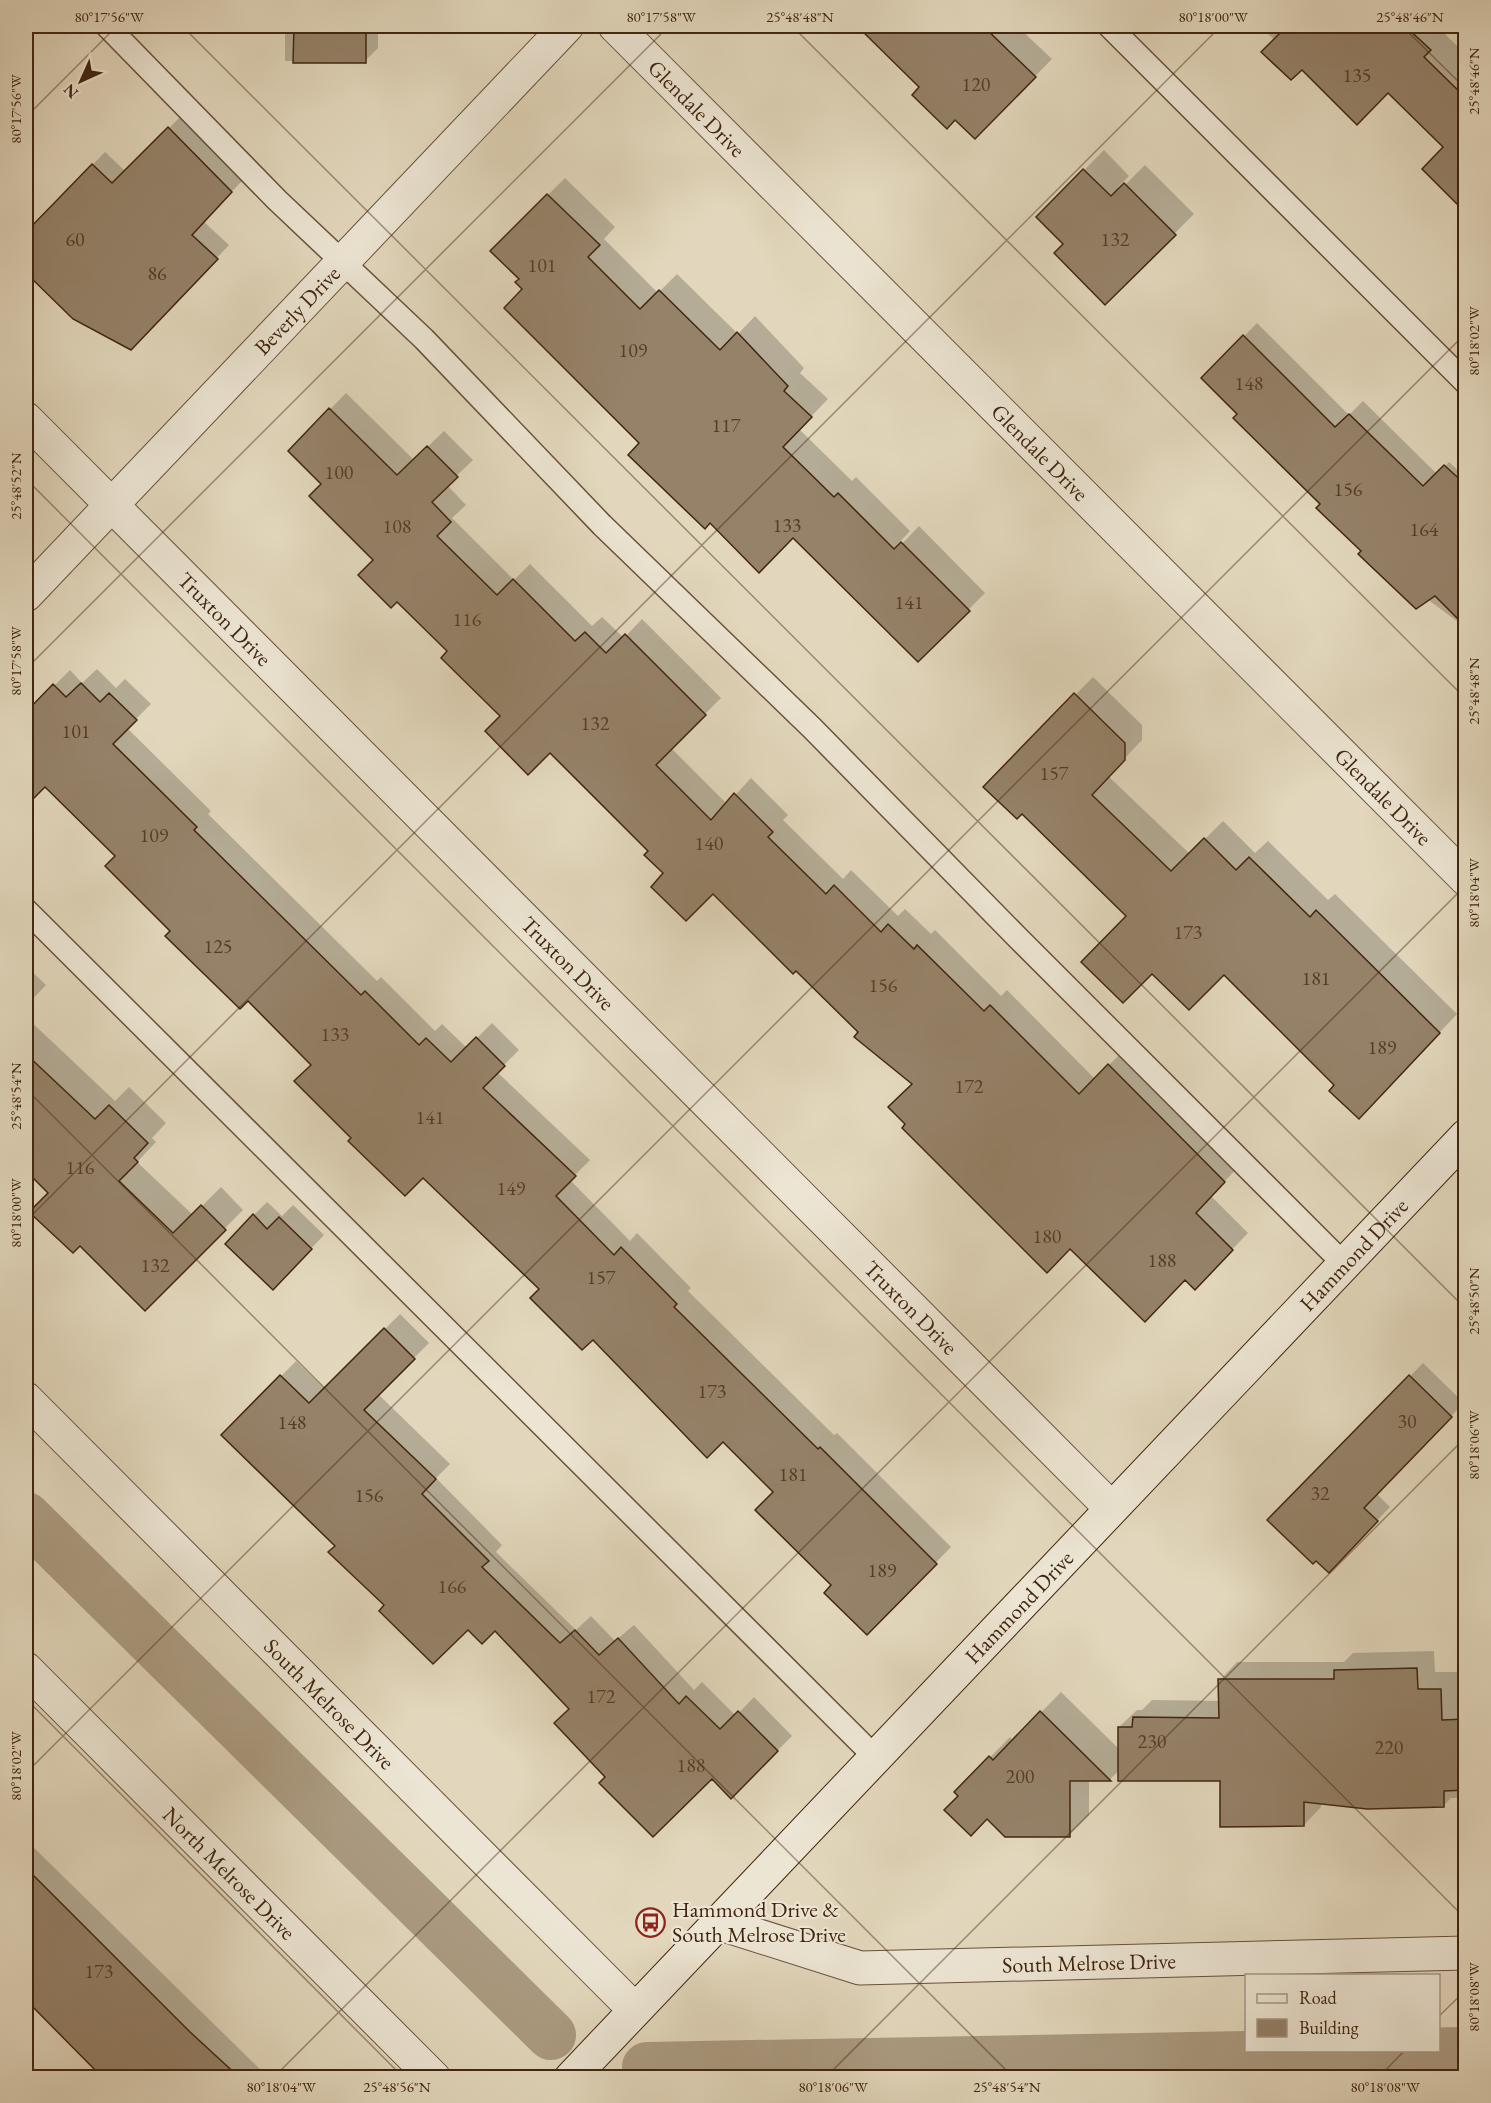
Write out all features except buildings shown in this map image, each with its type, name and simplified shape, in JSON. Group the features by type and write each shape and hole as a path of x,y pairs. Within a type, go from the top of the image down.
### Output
{"street":[{"name":"Beverly Drive","path":"26,595 567,26"},
{"name":"Glendale Drive","path":"615,26 1466,879"},
{"name":"Truxton Drive","path":"26,419 1111,1508"},
{"name":"Hammond Drive","path":"571,2078 1466,1136"},
{"name":"South Melrose Drive","path":"26,1399 635,2010"},
{"name":"North Melrose Drive","path":"26,1669 434,2078"},
{"name":"South Melrose Drive","path":"718,1923 860,1968 1466,1953"}],"lane":[{"path":"107,26 277,200 424,339 602,525 812,728 1344,1264"},
{"path":"1109,26 1466,383"},
{"path":"26,910 875,1756"}],"waterway":[{"path":"26,1517 551,2035"},
{"path":"647,2067 1466,2052"}],"place":[{"name":"Hammond Drive & South Melrose Drive","path":"651,1922"}]}
